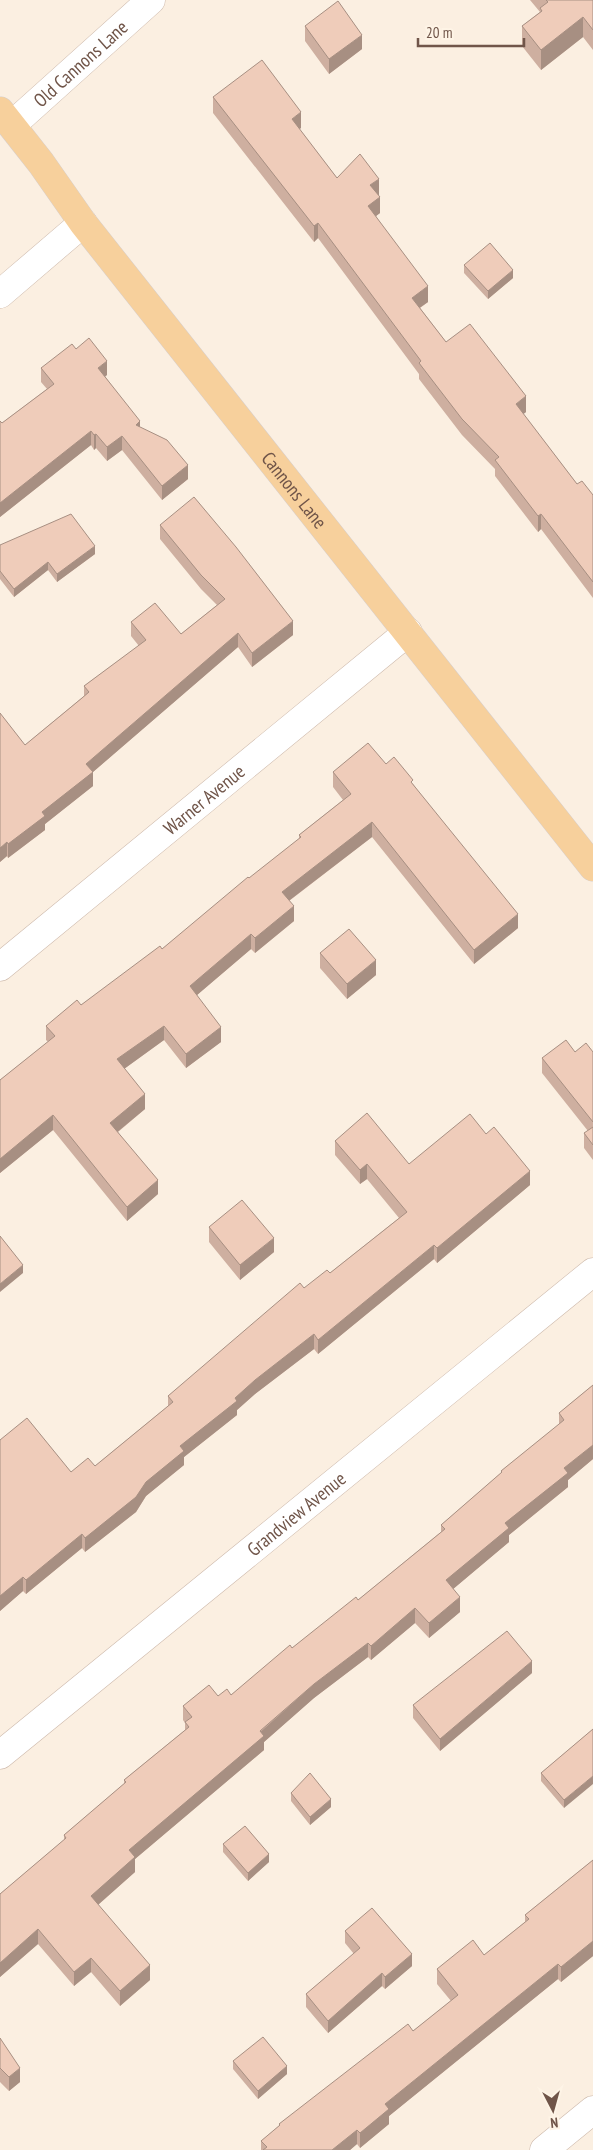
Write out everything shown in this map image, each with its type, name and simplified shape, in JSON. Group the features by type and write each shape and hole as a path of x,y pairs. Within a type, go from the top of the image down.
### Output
{"main road":[{"name":"Cannons Lane","path":"6,118 41,163 83,223 593,866"}],"street":[{"name":"Old Cannons Lane","path":"6,118 151,0"},
{"path":"0,294 83,223"},
{"name":"Warner Avenue","path":"0,968 408,632"},
{"name":"Grandview Avenue","path":"0,1754 593,1272"},
{"path":"544,2150 593,2110"}],"building":[{"path":"546,0 593,0 593,30 583,17 541,50 522,26 542,11 540,8 548,2"},
{"path":"338,1 362,35 329,59 305,26"},
{"path":"262,60 301,112 292,119 337,178 360,154 379,179 370,185 380,197 368,206 428,286 412,298 446,342 470,324 526,396 516,404 577,484 582,481 593,495 593,582 541,514 538,516 495,460 499,457 462,419 419,363 421,361 318,223 314,226 213,97"},
{"path":"490,243 513,270 488,291 464,265"},
{"path":"89,338 107,361 98,368 140,421 136,425 167,440 188,465 162,486 122,436 107,447 91,431 0,503 0,421 2,423 54,384 41,368 72,344 76,349"},
{"path":"194,497 236,547 293,621 252,653 238,633 86,764 93,772 42,812 45,816 0,848 0,713 25,745 89,692 84,686 146,640 131,622 155,603 181,634 225,599 201,575 160,525"},
{"path":"71,514 95,546 57,574 48,562 14,589 0,571 0,545"},
{"path":"368,743 386,764 394,757 413,780 411,782 518,914 474,950 372,822 282,892 294,906 255,938 251,934 190,986 221,1027 186,1054 164,1026 117,1059 145,1094 110,1123 158,1180 127,1207 53,1115 0,1159 0,1080 55,1036 46,1026 77,1000 81,1005 160,946 162,949 248,877 301,837 299,835 351,794 333,772"},
{"path":"349,929 376,960 347,984 320,953"},
{"path":"566,1040 575,1052 586,1043 593,1052 593,1122 542,1058"},
{"path":"367,1113 409,1164 470,1114 486,1134 494,1127 530,1171 437,1248 434,1245 318,1340 314,1334 255,1380 235,1398 237,1401 180,1446 184,1451 146,1482 136,1497 85,1538 82,1534 26,1580 23,1577 0,1596 0,1440 27,1418 71,1472 88,1458 95,1466 173,1402 168,1396 300,1283 304,1288 327,1270 330,1273 407,1212 367,1164 360,1170 335,1141"},
{"path":"593,1127 593,1145 584,1133"},
{"path":"242,1200 274,1238 240,1265 209,1227"},
{"path":"0,1236 23,1265 0,1284"},
{"path":"593,1385 593,1445 564,1468 568,1473 505,1523 509,1528 446,1580 460,1597 429,1623 415,1608 371,1646 368,1643 314,1684 260,1731 264,1736 129,1850 135,1857 91,1896 150,1965 120,1991 91,1958 74,1972 38,1929 0,1963 0,1894 66,1838 64,1835 126,1782 124,1780 189,1727 185,1722 192,1717 183,1706 209,1685 218,1696 227,1689 231,1695 290,1645 292,1648 356,1597 358,1600 445,1529 441,1525 501,1471 564,1420 559,1413"},
{"path":"507,1631 532,1661 440,1739 413,1705"},
{"path":"593,1729 593,1776 564,1800 541,1773"},
{"path":"310,1773 331,1799 310,1817 291,1793"},
{"path":"245,1826 269,1854 248,1873 223,1844"},
{"path":"593,1860 593,1941 561,1967 558,1964 385,2104 389,2109 360,2133 357,2130 332,2150 263,2150 267,2147 261,2141 279,2124 408,2024 413,2031 458,1995 437,1969 473,1940 484,1955 529,1919 525,1915"},
{"path":"372,1908 412,1954 385,1977 382,1973 328,2021 306,1994 360,1948 345,1931"},
{"path":"263,2037 287,2066 258,2091 233,2061"},
{"path":"0,2038 20,2068 9,2077 0,2068"}]}
